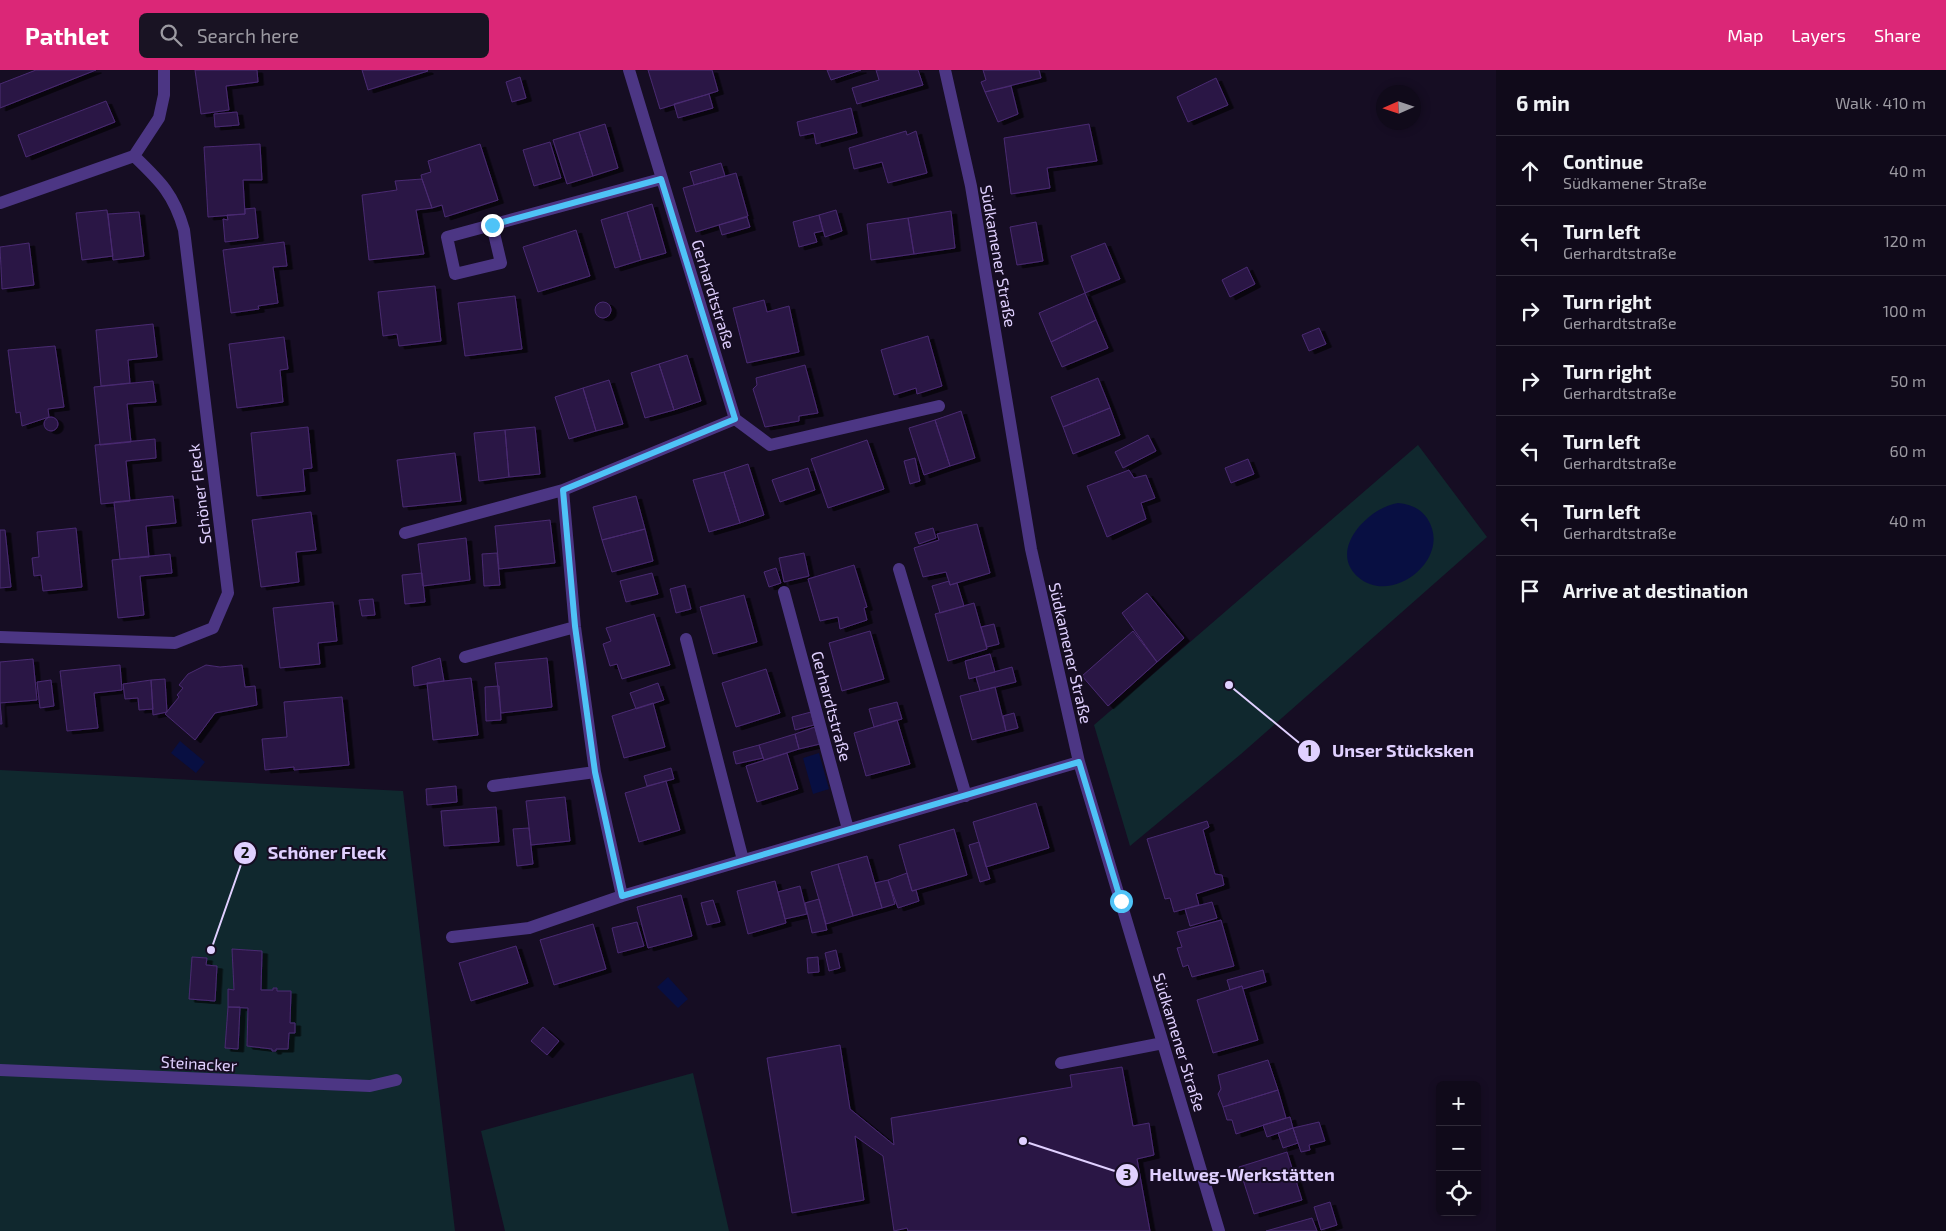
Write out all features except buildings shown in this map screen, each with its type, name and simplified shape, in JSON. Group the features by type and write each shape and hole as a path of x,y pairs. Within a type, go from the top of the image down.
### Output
{"street":[{"path":"0,204 134,156 159,118 164,95 164,70"},
{"name":"Gerhardtstraße","path":"629,70 735,419"},
{"name":"Südkamener Straße","path":"946,70 971,186 1030,548 1079,762 1219,1231"},
{"name":"Schöner Fleck","path":"0,637 175,643 213,628 228,593 184,230 178,207 168,191 134,156"},
{"path":"492,225 501,263 455,274 447,237 661,179"},
{"path":"405,534 563,490 735,419 770,445 939,406"},
{"path":"563,490 575,626 595,772 622,896"},
{"path":"900,569 966,796"},
{"name":"Gerhardtstraße","path":"784,592 848,829"},
{"path":"465,657 575,626"},
{"path":"686,639 743,860"},
{"path":"452,937 529,928 622,896 1079,762"},
{"path":"494,786 595,772"},
{"path":"1061,1063 1163,1042"},
{"name":"Steinacker","path":"0,1070 370,1086 396,1080"}],"green space":[{"path":"1418,445 1487,537 1241,754 1130,846 1094,725"},
{"path":"0,770 403,791 455,1231 0,1231"},
{"path":"693,1073 729,1231 505,1231 481,1131"}],"shaded area":[{"path":"1398,503 1414,507 1427,518 1433,533 1432,548 1426,562 1415,574 1402,582 1387,586 1372,585 1358,577 1350,566 1347,555 1349,543 1364,521 1375,512"},
{"path":"180,741 205,762 196,773 171,753"},
{"path":"819,753 829,789 813,794 803,758"},
{"path":"668,977 688,999 678,1008 657,987"}],"place":[{"name":"Unser Stücksken","path":"1229,685"},
{"name":"Schöner Fleck","path":"211,950"},
{"name":"Hellweg-Werkstätten","path":"1023,1141"}],"route":[{"path":"492,225 661,179 735,419 563,490 575,626 595,772 622,896 1079,762 1121,901"}]}
